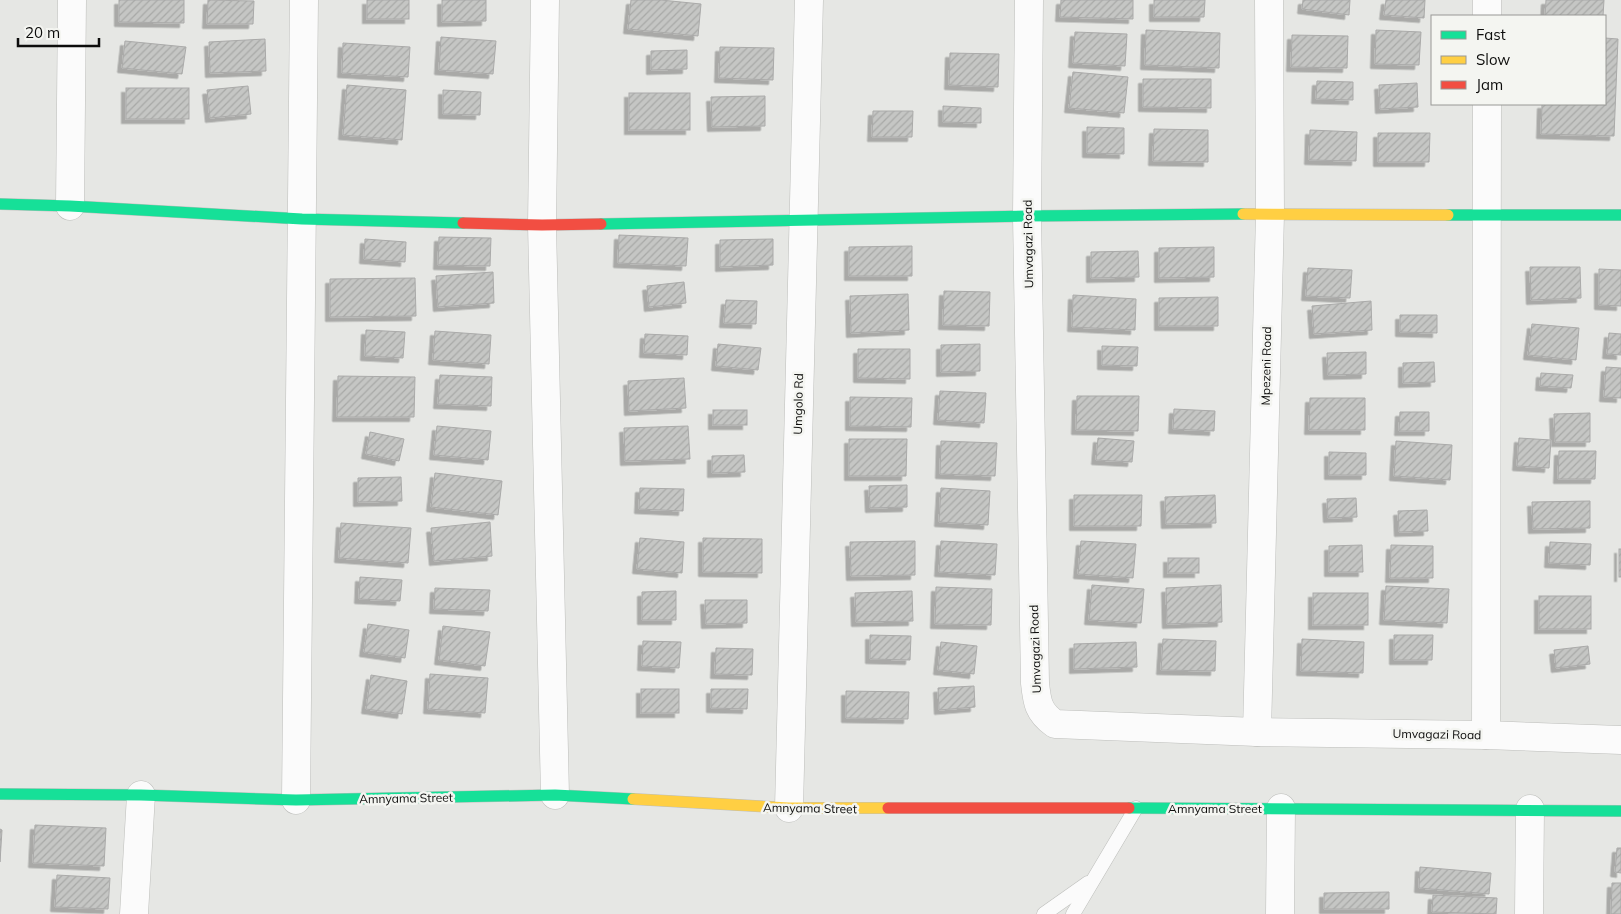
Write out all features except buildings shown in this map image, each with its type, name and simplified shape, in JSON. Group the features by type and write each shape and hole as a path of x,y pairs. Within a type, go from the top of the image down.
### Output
{"street":[{"path":"70,206 72,0"},
{"path":"296,800 304,0"},
{"path":"545,0 542,224 555,795"},
{"name":"Umgolo Rd","path":"789,808 802,220 809,0"},
{"name":"Umvagazi Road","path":"1030,0 1027,216 1035,673 1038,706 1045,717 1055,724 1257,732 1486,735 1621,740"},
{"name":"Mpezeni Road","path":"1257,732 1270,214 1269,0"},
{"path":"1487,0 1487,15"},
{"path":"1486,735 1487,105"},
{"path":"0,204 302,219 542,224 1027,216 1270,214 1621,215"},
{"name":"Amnyama Street","path":"0,794 140,795 296,800 555,795 789,808 1281,808 1621,811"},
{"path":"134,914 140,795"},
{"path":"1280,914 1281,808"},
{"path":"1528,914 1530,809"}],"lane":[{"path":"1073,914 1136,808"},
{"path":"1044,914 1093,880"}],"traffic: fast":[{"path":"0,204 302,219 463,223"},
{"path":"601,224 1243,214"},
{"path":"1448,215 1621,215"},
{"path":"0,794 141,795 296,800 555,795 633,799"},
{"path":"1129,808 1621,811"}],"traffic: slow":[{"path":"1243,214 1448,215"},
{"path":"633,799 789,808 888,808"}],"traffic: jam":[{"path":"463,223 601,224"},
{"path":"888,808 1129,808"}]}
